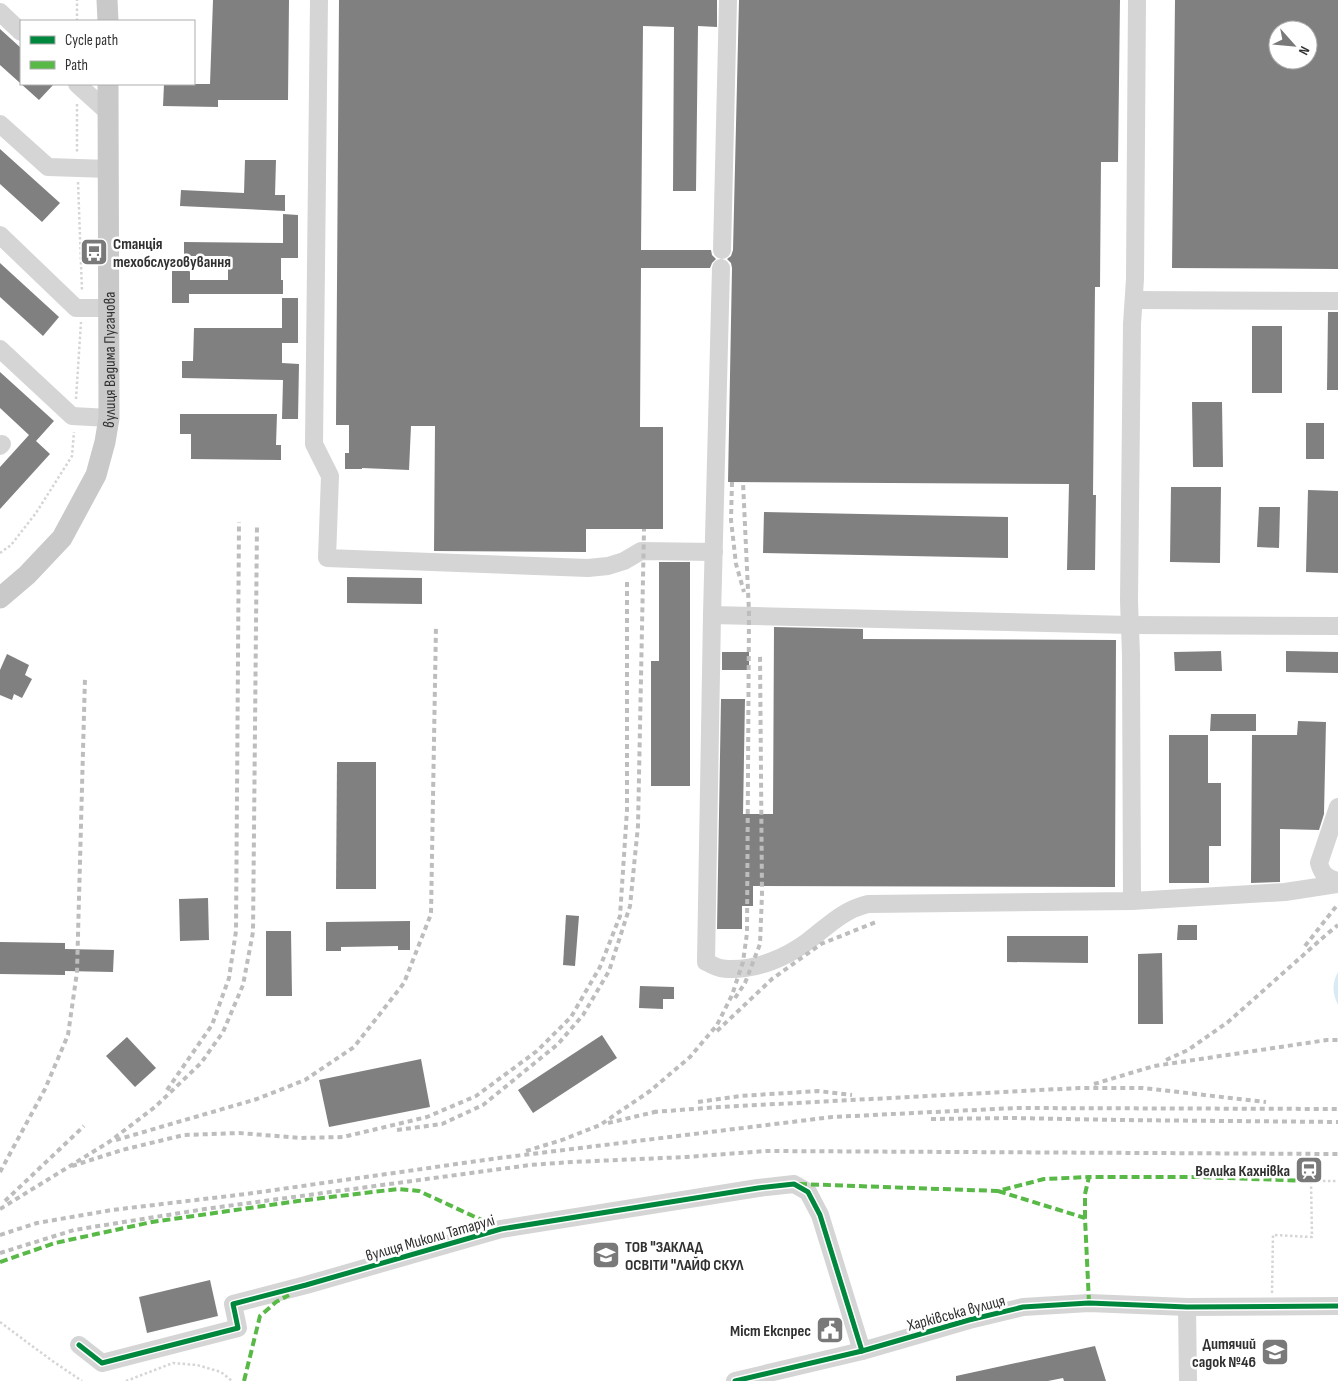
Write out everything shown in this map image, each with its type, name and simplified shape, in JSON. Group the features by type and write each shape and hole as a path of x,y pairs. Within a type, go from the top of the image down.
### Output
{"main road":[{"path":"108,0 108,20"},
{"name":"вулиця Вадима Пугачова","path":"0,598 27,575 62,538 96,475 105,442 110,418 108,85"}],"street":[{"path":"319,0 314,444 330,476 327,558 588,568 608,566 624,561 641,551 714,552"},
{"path":"722,250 728,0"},
{"path":"1132,901 1129,601 1135,279 1137,0"},
{"path":"0,12 20,31"},
{"path":"78,85 108,112"},
{"path":"0,124 48,167 108,169"},
{"path":"0,235 76,308 110,308"},
{"path":"721,268 706,962 721,968 740,969 771,961 790,953 845,912 856,906 868,904 1132,901 1285,892 1338,882"},
{"path":"1134,300 1338,301"},
{"path":"0,349 72,416 110,418"},
{"path":"712,615 1130,625 1338,626"},
{"path":"1338,807 1318,863 1321,871 1330,879 1338,882"},
{"name":"вулиця Миколи Татарулі","path":"79,1346 102,1363 238,1328 233,1304 501,1229 758,1188 794,1184 808,1192 820,1215 862,1351"},
{"name":"Харківська вулиця","path":"735,1381 862,1351 969,1320 1023,1307 1089,1303 1187,1307 1338,1306"},
{"path":"1187,1307 1188,1381"}],"path":[{"path":"77,0 77,20"},
{"path":"0,553 11,545 36,513 72,456 82,308 77,102"},
{"path":"1272,1306 1272,1235 1312,1237 1311,1181 1338,1181"},
{"path":"0,1322 82,1381"},
{"path":"126,1381 173,1362 198,1365 221,1372 232,1381"}],"shaded area":[{"path":"1338,972 1338,1005 1334,988"}],"building":[{"path":"213,0 289,0 288,100 218,100 218,107 163,106 164,85 210,84"},
{"path":"339,0 717,0 717,27 698,26 696,191 673,191 674,27 643,26 641,250 711,250 712,255 716,259 710,268 641,268 640,427 663,427 663,529 586,529 586,552 434,551 435,426 411,426 409,470 345,469 345,453 349,453 349,425 336,425"},
{"path":"739,0 1120,0 1118,162 1101,162 1100,287 1095,287 1093,495 1096,495 1095,570 1067,570 1069,484 728,482 732,268 731,263 727,259 731,256 733,250"},
{"path":"1175,0 1338,0 1338,269 1172,268"},
{"path":"0,29 20,47 20,83 0,65"},
{"path":"22,85 53,85 39,100"},
{"path":"0,149 60,203 42,222 0,184"},
{"path":"245,160 276,160 275,195 285,195 285,211 180,206 181,190 244,193"},
{"path":"283,214 298,215 298,258 281,258 283,294 189,294 189,303 172,303 172,271 190,271 190,280 228,280 228,256 184,256 184,242 283,243"},
{"path":"0,263 59,317 43,336 0,297"},
{"path":"282,298 298,298 298,343 282,343 282,363 299,364 298,419 282,419 283,380 182,378 182,361 193,361 194,328 282,328"},
{"path":"1328,312 1338,312 1338,390 1327,390"},
{"path":"1252,326 1282,326 1282,393 1252,393"},
{"path":"0,372 54,421 36,441 50,454 0,509 0,467 29,435 0,408"},
{"path":"1192,402 1222,402 1223,467 1193,467"},
{"path":"180,414 277,414 276,445 281,445 281,460 191,459 191,434 180,434"},
{"path":"1306,423 1324,423 1324,459 1306,459"},
{"path":"1171,487 1221,487 1220,563 1170,562"},
{"path":"1308,490 1338,491 1338,573 1306,572"},
{"path":"1259,507 1280,507 1279,548 1257,547"},
{"path":"764,512 1008,517 1008,558 763,553"},
{"path":"659,562 690,562 690,786 651,786 651,661 659,661"},
{"path":"347,577 422,578 422,604 347,603"},
{"path":"774,627 863,629 863,639 1116,640 1115,887 753,886 753,906 742,906 742,929 717,929 721,699 745,699 743,814 773,814"},
{"path":"1221,651 1222,671 1175,671 1174,652"},
{"path":"1286,651 1338,652 1338,673 1286,672"},
{"path":"722,652 749,652 749,670 722,670"},
{"path":"7,654 29,665 25,675 32,679 22,698 14,694 12,700 0,695 0,670"},
{"path":"1211,714 1256,714 1256,731 1210,731"},
{"path":"1298,721 1326,722 1324,814 1319,830 1280,829 1280,882 1251,883 1252,735 1297,735"},
{"path":"1169,735 1208,735 1208,783 1221,783 1221,846 1209,846 1209,883 1169,883"},
{"path":"337,762 376,762 376,889 336,889"},
{"path":"208,898 209,940 180,941 179,899"},
{"path":"566,915 579,916 575,966 563,965"},
{"path":"410,921 410,950 398,950 398,946 341,947 341,951 326,951 326,922"},
{"path":"1178,925 1197,925 1197,940 1177,940"},
{"path":"266,931 291,931 292,996 266,996"},
{"path":"1007,936 1088,936 1088,963 1007,962"},
{"path":"0,942 65,943 65,949 114,950 113,972 65,971 65,975 0,974"},
{"path":"1162,953 1163,1024 1138,1024 1138,954"},
{"path":"640,986 674,987 674,999 663,999 663,1009 639,1008"},
{"path":"602,1035 617,1058 533,1113 518,1090"},
{"path":"127,1037 156,1068 135,1087 106,1056"},
{"path":"421,1059 430,1107 329,1127 319,1080"},
{"path":"210,1280 218,1316 147,1333 139,1297"},
{"path":"1095,1346 1106,1381 1064,1381 1063,1378 1048,1381 956,1381 956,1376"}],"railway":[{"path":"732,482 731,520 736,564 744,592"},
{"path":"526,1151 562,1140 600,1125 650,1091 690,1057 717,1025 732,995 743,962 747,933 749,612 743,482"},
{"path":"167,1090 212,1025 229,978 236,931 239,522"},
{"path":"0,1209 109,1142 155,1107 201,1063 223,1032 243,985 253,932 257,524"},
{"path":"397,1130 442,1124 483,1105 558,1044 583,1015 609,971 630,906 638,826 644,529"},
{"path":"72,1166 122,1150 184,1135 239,1133 301,1138 343,1137 427,1117 476,1096 537,1051 571,1017 600,967 620,916 627,810 627,582"},
{"path":"116,1140 257,1099 305,1080 354,1047 404,983 431,914 436,625"},
{"path":"735,998 745,983 760,944 762,894 760,654"},
{"path":"0,1172 45,1089 68,1035 77,972 85,677"},
{"path":"1305,946 1338,904"},
{"path":"717,1031 772,979 821,944 876,922"},
{"path":"1166,1060 1188,1050 1228,1022 1338,925"},
{"path":"1094,1084 1154,1066 1327,1040 1338,1040"},
{"path":"653,1112 1079,1088 1143,1088 1266,1102"},
{"path":"698,1102 740,1096 818,1091 852,1095"},
{"path":"0,1235 37,1223 112,1210 246,1194 499,1158 832,1117 1016,1108 1338,1109"},
{"path":"608,1123 659,1111"},
{"path":"931,1119 1013,1118 1338,1122"},
{"path":"5,1201 84,1126"},
{"path":"0,1253 74,1230 205,1209 530,1165 766,1151 1338,1154"}],"marked path":[{"path":"799,1184 998,1191 1044,1179 1089,1177"},
{"path":"1085,1218 1085,1194 1089,1177 1197,1177 1311,1181"},
{"path":"0,1262 55,1243 152,1222 398,1189 419,1191 501,1229"},
{"path":"998,1191 1085,1218 1089,1303"},
{"path":"244,1381 260,1316 276,1302 289,1295"}],"cycle path":[{"path":"79,1345 102,1363 238,1328 233,1304 501,1229 758,1188 794,1184 808,1192 820,1215 862,1351"},
{"path":"735,1381 862,1351 969,1320 1023,1307 1089,1303 1187,1307 1338,1306"}],"place":[{"name":"Станція техобслуговування","path":"94,252"},
{"name":"Велика Кахнівка","path":"1309,1170"},
{"name":"ТОВ \"ЗАКЛАД ОСВІТИ \"ЛАЙФ СКУЛ","path":"606,1255"},
{"name":"Міст Експрес","path":"830,1330"},
{"name":"Дитячий садок №46","path":"1275,1352"}]}
